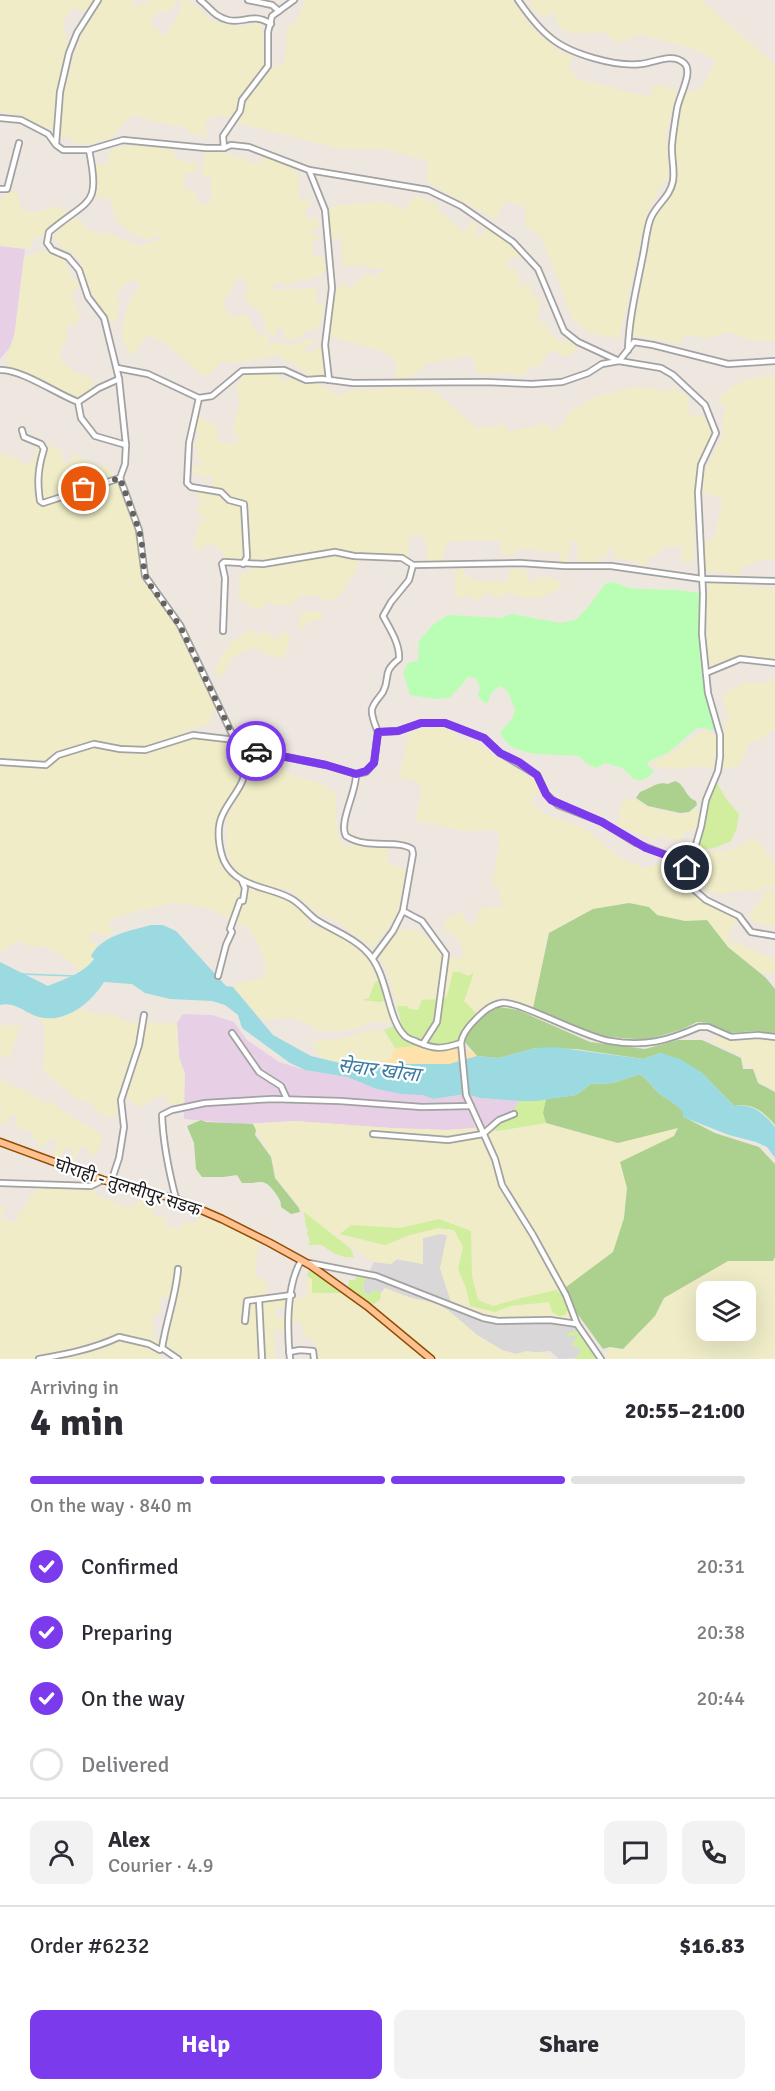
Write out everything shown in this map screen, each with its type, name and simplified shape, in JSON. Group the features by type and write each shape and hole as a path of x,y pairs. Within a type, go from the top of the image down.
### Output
{"main road":[{"name":"घोराही - तुलसीपुर सडक","path":"0,1142 103,1180 176,1199 222,1219 302,1261 367,1306 431,1359"}],"street":[{"path":"56,145 60,92 69,53 77,33 98,0"},
{"path":"200,0 213,14 230,20 261,18 271,24"},
{"path":"248,0 272,5 279,11"},
{"path":"224,148 223,136 240,111 242,100 268,66 268,32 272,16 294,0"},
{"path":"518,0 526,12 551,38 567,48 594,58 627,65 642,64 664,58 680,60 688,68 689,75 679,99 672,145 673,180 668,195 650,220 629,327 628,350"},
{"path":"0,118 21,120 48,134 63,150 89,150 123,140 224,148 231,145 249,147 309,170 428,190 461,206 513,242 537,269 564,331 578,342 619,361 661,368 673,375 705,405 716,433 700,465 698,492 702,634 708,693 720,735 720,757 718,771 706,800 693,855 687,868 687,877 692,888 706,900 739,916 752,932 775,936"},
{"path":"0,189 6,189 19,143"},
{"path":"89,150 95,177 93,194 82,207 50,232 47,243 52,250 68,257 81,273 88,297 104,318 119,379 126,445 125,464 120,478 139,530 145,576 180,626 244,759 245,772 241,786 222,816 219,836 224,861 232,873 242,881 293,899 315,919 355,941 373,958 395,1018 406,1037 439,1049 461,1044"},
{"path":"309,170 325,210 332,288 326,322 325,345 329,380"},
{"path":"117,368 148,374 199,398 212,396 242,371 284,370 306,380 353,383 532,384 562,382 588,373 602,364 619,361 634,342 728,364 775,361"},
{"path":"0,370 29,379 78,402"},
{"path":"78,402 99,388 119,379"},
{"path":"199,398 189,443 187,483 191,487 221,492 229,500 244,504 247,557 243,564"},
{"path":"78,402 81,418 95,436 126,445"},
{"path":"22,430 24,437 41,444 44,449 38,468 40,501 43,503 120,478"},
{"path":"223,631 225,579 222,564 231,562 268,564 335,552 354,556 402,558 413,565 520,563 611,566 702,579 775,581"},
{"path":"0,762 46,765 58,755 94,744 120,749 145,750 193,735 235,740 256,751 326,765 356,774 366,771 374,763 378,732 372,710 375,701 383,692 386,674 399,659 396,640 383,616 409,580 413,565"},
{"path":"706,673 740,659 775,663"},
{"path":"378,732 398,731 421,723 445,723 484,738 500,753 519,762 537,775 551,800 602,822 646,848 674,858 687,868"},
{"path":"356,774 356,783 344,832 351,839 359,842 394,846 400,844 412,849 413,854 403,911 393,931 373,958"},
{"path":"218,976 232,932 230,929 240,901 243,901 242,881"},
{"path":"403,911 422,921 446,954 437,1022 423,1044"},
{"path":"601,1359 577,1324 566,1295 533,1234 504,1190 495,1159 466,1095 462,1037 469,1026 486,1009 503,1002 518,1006 585,1035 609,1041 648,1044 699,1027 708,1027 730,1037 758,1035 775,1037"},
{"path":"111,1182 119,1158 124,1127 121,1100 140,1045 144,1016"},
{"path":"232,1033 259,1072 281,1086 287,1098"},
{"path":"176,1199 170,1177 162,1125 162,1115 165,1112 205,1103 287,1098 422,1107 471,1106"},
{"path":"373,1134 448,1140 483,1134 499,1120 514,1114"},
{"path":"0,1183 92,1186 103,1180"},
{"path":"290,1359 288,1325 296,1269 302,1261 376,1276 498,1322 550,1320 577,1324"},
{"path":"162,1348 175,1293 178,1269"},
{"path":"245,1321 247,1300 292,1295"},
{"path":"260,1300 262,1359"},
{"path":"39,1359 55,1358 99,1346 119,1337 149,1344 160,1350 162,1348 176,1358"},
{"path":"289,1352 313,1351 314,1359"}],"shaded area":[{"path":"0,0 95,0 90,11 72,9 63,21 67,40 71,46 66,56 55,129 45,128 22,115 0,112"},
{"path":"101,0 132,0 133,5 139,7 147,4 148,0 177,0 175,6 168,12 156,12 156,15 152,15 152,27 158,28 159,35 168,33 179,13 180,0 192,2 215,22 240,27 258,23 261,25 264,44 264,67 230,118 217,115 206,120 208,137 206,139 201,133 193,135 185,127 151,121 137,115 131,116 111,138 94,143 73,145 74,138 60,136 64,92 79,39"},
{"path":"305,0 512,0 543,38 562,53 575,56 568,63 568,68 579,80 652,96 654,85 677,89 666,136 669,180 663,181 646,217 619,339 592,334 572,319 540,235 525,226 526,207 505,201 496,220 427,182 428,161 387,149 341,149 238,123 246,98 262,83 270,68 285,62 287,28 298,19"},
{"path":"530,0 701,0 775,64 775,341 749,340 728,332 708,338 686,335 680,344 632,335 655,214 674,187 673,134 685,89 691,92 702,87 716,61 696,50 640,34 618,43 603,32 574,34 560,28 552,11 545,18 531,8"},
{"path":"126,145 173,149 176,158 190,163 197,162 197,172 186,172 183,188 196,192 197,204 211,203 211,177 202,176 205,152 226,151 228,156 244,157 251,164 260,162 266,154 297,171 300,199 310,201 310,206 305,209 307,218 318,219 319,224 317,229 312,231 312,236 320,236 320,239 313,240 312,250 316,257 324,257 325,272 314,278 286,286 284,282 277,283 272,286 271,290 317,289 316,303 324,304 318,329 308,331 291,340 282,337 285,329 279,327 273,337 266,330 263,315 247,301 244,294 247,291 247,283 241,276 223,303 232,318 246,314 258,335 265,334 269,337 268,343 271,345 277,342 287,345 294,344 314,338 312,344 304,349 309,354 322,344 326,372 320,376 311,376 290,361 283,360 279,354 247,362 222,362 204,377 167,344 148,336 134,354 130,353 122,340 124,320 130,299 139,284 130,280 121,287 116,297 120,305 117,311 118,321 110,322 90,291 80,261 60,246 53,236 75,216 89,231 111,234 137,246 161,240 160,236 148,239 132,234 115,219 112,200 96,196 98,184 95,165 109,163 109,151"},
{"path":"8,191 18,193 21,211 41,212 53,206 70,212 45,235 34,238 29,249 0,246 0,199"},
{"path":"415,196 427,198 426,202 437,203 439,210 464,233 473,220 478,225 475,236 481,237 486,229 511,244 520,256 511,259 505,265 510,270 513,267 521,280 516,287 532,284 534,298 539,299 542,305 538,308 540,313 536,316 542,323 545,323 550,334 555,336 560,344 566,339 577,347 574,352 563,356 553,350 544,357 541,367 531,367 521,377 510,373 484,375 476,373 473,357 467,356 429,363 408,378 395,378 396,362 382,351 328,336 329,320 338,286 343,283 347,287 353,286 365,274 377,276 381,272 387,272 382,268 373,269 363,265 343,266 341,238 331,239 329,208 338,205 382,202 399,207 403,211"},
{"path":"0,246 25,249 15,332 10,347 0,359"},
{"path":"42,251 63,257 71,278 78,281 79,286 71,293 80,314 77,325 67,325 65,345 61,348 60,360 74,372 93,381 92,388 78,399 7,367 8,352 14,338 24,257"},
{"path":"245,374 280,374 279,379 288,381 290,376 327,388 338,396 356,389 376,390 389,387 433,391 473,426 478,428 506,425 508,432 545,424 554,431 563,424 571,410 599,394 611,394 614,391 638,387 667,391 673,387 687,396 690,415 710,421 714,429 713,437 701,454 694,495 694,562 680,562 684,547 661,547 661,553 648,560 645,569 639,567 639,563 613,559 614,548 609,547 605,558 598,557 596,563 588,564 577,560 578,542 574,540 570,544 566,564 559,565 559,552 522,548 516,549 513,556 505,555 502,553 500,541 487,540 452,541 446,544 442,561 427,561 427,544 424,537 412,535 409,537 408,558 359,555 357,569 338,598 329,601 317,596 301,595 290,606 265,603 265,608 255,609 240,599 238,594 241,573 250,572 248,561 226,559 218,546 207,544 199,552 195,549 194,542 200,521 206,521 206,517 201,516 197,511 201,503 197,492 218,494 220,490 211,488 213,476 207,474 206,478 189,471 190,467 200,466 201,461 193,456 197,455 198,449 191,445 191,443 196,443 199,434 195,431 197,417 204,418 216,426 218,429 217,442 237,444 238,438 233,432 239,404 237,386"},
{"path":"775,375 775,560 767,559 742,566 740,575 705,570 701,545 715,536 722,497 703,493 704,473 721,440 725,407 717,400 730,388 749,379"},
{"path":"36,440 64,452 60,457 69,464 73,454 95,465 106,468 109,466 111,476 122,481 126,489 142,532 147,577 177,620 220,710 213,711 209,724 189,729 187,732 197,737 237,742 244,752 245,776 225,809 219,835 222,838 225,861 245,885 290,897 307,915 311,927 317,928 325,924 334,927 374,956 382,976 369,998 364,1000 380,1002 386,1000 395,1021 391,1023 373,1022 354,1029 333,1032 328,1029 328,1031 319,1032 311,1025 291,1017 266,1020 257,1015 233,987 266,977 265,961 256,939 249,929 202,907 172,903 122,915 108,921 113,932 106,936 92,931 89,934 89,939 97,945 91,955 95,959 84,969 78,969 67,959 43,946 30,946 16,941 0,952 0,453 19,459 24,465 31,463 37,453 33,445"},
{"path":"464,569 464,573 475,581 507,582 510,569 526,570 527,581 534,582 538,577 556,579 561,584 561,588 537,598 518,597 508,592 498,598 490,592 476,601 471,599 470,594 461,598 455,595 455,570"},
{"path":"708,581 775,589 775,659 742,656 715,665 710,664 706,628"},
{"path":"302,612 324,612 316,621 312,620 297,632"},
{"path":"252,629 260,638 263,629 274,638 279,638 285,632 291,636 284,657 275,658 256,648 249,649 233,657 219,679 216,676 216,666 231,642"},
{"path":"770,680 775,681 775,731 768,732 763,739 750,742 741,762 735,768 723,768 723,735 728,715 722,696 743,682 760,684"},
{"path":"438,727 480,744 491,754 536,781 538,789 537,794 532,798 533,804 544,813 584,828 621,859 645,868 668,864 674,866 687,887 697,897 737,917 728,936 728,947 707,920 685,921 656,915 639,904 629,903 593,909 548,933 533,1008 501,996 476,1013 464,1001 473,973 469,977 451,981 447,996 442,999 422,1000 418,1010 407,1006 397,1006 388,974 380,958 383,949 398,930 420,931 443,954 457,959 463,956 462,949 458,939 451,933 445,933 444,920 462,912 468,924 473,926 480,909 505,906 499,895 500,888 492,886 499,846 498,833 495,830 466,831 418,821 416,818 422,786 398,774 403,763 409,732"},
{"path":"705,730 718,738 713,768 670,769 654,766 653,763"},
{"path":"255,754 285,761 285,772 298,778 319,782 336,794 339,839 344,847 353,844 388,849 388,863 406,869 398,914 373,948 334,920 317,913 292,892 242,878 227,857 226,821 248,780 249,756"},
{"path":"628,798 639,801 646,807 684,815 696,810 701,813 696,829 686,832 680,840 664,836 652,839 618,826 621,804"},
{"path":"751,838 760,843 775,865 775,890 768,886 763,887 757,893 754,890 745,890 719,894 709,891 697,881 691,868 699,854 735,849"},
{"path":"768,890 775,893 775,927 759,924 750,919 751,911 761,901 764,892"},
{"path":"730,941 775,958 775,974 754,972 730,953"},
{"path":"78,1008 91,1013 116,1016 127,1022 177,1023 179,1057 185,1074 183,1104 167,1104 165,1096 155,1097 142,1107 134,1104 128,1097 117,1097 120,1108 116,1111 117,1117 104,1116 90,1102 75,1098 44,1071 45,1028 39,1017 54,1019 73,1013"},
{"path":"183,1014 212,1015 234,1022 247,1040 279,1062 305,1070 347,1077 378,1089 424,1095 433,1099 466,1094 480,1098 519,1101 514,1112 481,1128 467,1098 475,1128 447,1130 294,1121 241,1124 184,1119 185,1074 179,1057 177,1023"},
{"path":"0,1026 20,1026 11,1054 7,1058 0,1056"},
{"path":"384,1030 395,1048 391,1059 369,1063 344,1064 321,1059 311,1042 355,1036 361,1032"},
{"path":"713,1037 775,1041 775,1089 760,1083 753,1066 745,1067 741,1055 712,1042"},
{"path":"0,1080 18,1089 23,1089 41,1101 54,1103 74,1119 100,1134 102,1139 96,1155 90,1156 87,1148 83,1146 75,1160 72,1157 74,1150 65,1147 59,1161 52,1159 58,1140 49,1138 43,1149 37,1146 38,1140 32,1139 33,1133 15,1127 18,1117 10,1114 5,1126 1,1123"},
{"path":"294,1121 391,1128 447,1130 475,1128 497,1131 546,1123 618,1143 678,1127 674,1136 620,1162 627,1188 624,1218 613,1252 567,1287 576,1312 570,1321 524,1318 497,1321 460,1308 451,1302 440,1268 447,1235 440,1234 423,1238 423,1264 397,1259 391,1264 374,1262 333,1236 304,1212 276,1178 271,1157 253,1124","holes":["439,1220 471,1231 472,1276 478,1300 493,1306 521,1298 566,1298 510,1306 495,1312 470,1306 458,1269 463,1247 455,1230 438,1228 410,1235 385,1245 340,1234 377,1227 400,1228"]},
{"path":"39,1187 51,1189 94,1187 96,1195 128,1208 142,1200 155,1201 152,1215 166,1218 165,1227 181,1229 182,1222 195,1224 198,1215 259,1240 255,1275 267,1282 267,1298 273,1302 289,1297 288,1307 275,1308 276,1318 288,1317 286,1331 274,1330 276,1359 180,1359 165,1346 182,1266 178,1265 171,1298 162,1296 158,1315 154,1314 152,1318 154,1336 161,1343 159,1349 118,1336 80,1350 56,1355 40,1355 36,1359 0,1359 0,1205 5,1207 1,1220 17,1222 18,1213 25,1208 30,1196"},
{"path":"440,1234 448,1235 440,1268 451,1302 497,1321 524,1318 570,1321 585,1341 581,1358 559,1359 550,1351 516,1354 502,1350 477,1335 436,1303 411,1298 385,1288 381,1293 373,1290 369,1295 364,1292 363,1284 374,1262 391,1264 397,1259 423,1264 423,1238"},
{"path":"775,1257 775,1359 606,1359 610,1347 623,1349 655,1316 664,1298 728,1261 773,1261"},
{"path":"307,1276 312,1279 322,1294 342,1293 361,1305 428,1359 317,1359 316,1341 304,1337 301,1322 291,1320 294,1296 306,1298"},
{"path":"385,1288 411,1298 436,1303 477,1335 502,1350 516,1354 526,1351 545,1353 553,1359 436,1359 384,1317 375,1303 380,1300"},
{"path":"119,1338 151,1346 162,1352 161,1359 48,1359 101,1347"}],"green space":[{"path":"614,582 629,588 700,593 699,637 707,703 717,732 697,728 669,752 648,762 648,766 654,770 650,776 641,781 634,779 622,768 605,763 597,768 587,764 579,756 534,753 513,747 505,741 500,732 512,719 515,709 508,692 501,686 492,692 485,704 478,696 480,688 476,678 468,677 451,697 437,699 410,695 403,672 408,663 418,661 419,641 434,624 448,615 501,618 512,614 560,623 576,620 605,584"},
{"path":"675,781 681,785 689,797 696,801 697,805 689,812 680,813 648,806 636,798 640,792"},
{"path":"716,781 726,799 739,814 737,828 731,841 709,849 696,848 711,798"},
{"path":"629,903 649,907 657,915 685,921 707,920 728,947 766,978 775,989 775,1034 756,1031 729,1033 707,1023 697,1022 683,1029 647,1040 609,1037 584,1030 533,1008 549,933 593,909"},
{"path":"453,972 469,976 474,972 464,1001 476,1013 456,1043 395,1048 384,1030 401,1023 397,1006 407,1006 418,1010 422,1000 442,999 447,996"},
{"path":"379,979 384,985 386,1000 380,1002 362,1000 369,998 374,984"},
{"path":"494,1006 518,1010 590,1042 645,1049 678,1040 702,1040 741,1058 743,1069 753,1069 758,1083 775,1092 775,1125 757,1109 741,1105 734,1106 701,1072 661,1053 643,1059 576,1049 536,1048 499,1058 477,1056 463,1040 473,1025"},
{"path":"640,1074 658,1092 684,1112 684,1117 715,1133 759,1147 775,1164 775,1257 773,1261 728,1261 664,1298 655,1316 623,1349 610,1347 603,1349 576,1312 566,1287 613,1252 624,1218 627,1188 620,1162 674,1136 678,1128 618,1143 546,1123 543,1113 546,1099 576,1095 591,1084 613,1083"},
{"path":"546,1099 543,1113 546,1123 497,1131 481,1128 513,1112 519,1101"},
{"path":"201,1120 253,1124 256,1130 255,1135 271,1157 275,1178 300,1212 291,1214 281,1207 280,1200 272,1188 265,1183 242,1183 237,1175 202,1177 196,1169 194,1143 187,1126"},
{"path":"304,1212 351,1249 354,1257 337,1254 322,1245 308,1245 310,1241"},
{"path":"439,1219 471,1231 472,1276 478,1300 493,1306 556,1290 566,1298 569,1309 565,1315 559,1316 552,1312 549,1302 510,1306 495,1312 470,1306 458,1269 463,1247 454,1230 438,1228 410,1235 385,1245 340,1234 351,1225 400,1228"},
{"path":"309,1270 342,1293 312,1293 312,1279 307,1276"},
{"path":"357,1275 367,1278 363,1284 364,1292 369,1295 373,1290 381,1293 380,1300 372,1305 348,1288 349,1280 355,1280"},
{"path":"582,1328 601,1359 575,1359 582,1349 571,1345 578,1337 564,1335"}],"sand":[{"path":"456,1043 477,1056 449,1064 369,1063 391,1059 395,1048"}],"water":[{"path":"151,925 163,925 176,931 226,986 233,987 273,1035 311,1056 344,1064 449,1064 477,1056 499,1058 536,1048 554,1047 643,1059 661,1053 680,1059 701,1072 734,1106 747,1106 766,1117 775,1127 775,1158 767,1147 756,1142 729,1135 683,1117 683,1112 675,1104 658,1092 640,1074 613,1083 591,1084 576,1095 537,1101 480,1098 466,1094 433,1099 423,1095 377,1089 347,1077 305,1070 290,1063 242,1028 238,1015 225,1005 212,1001 170,999 145,993 132,984 104,982 85,1004 68,1015 39,1017 15,1006 0,1005 0,962 48,986 84,969 94,959 91,956 102,943 126,932"}],"waterway":[{"name":"सेवार खोला","path":"22,974 74,976"}],"way so far":[{"path":"84,489 120,478 139,530 145,576 180,626 235,740 256,751"}],"route":[{"path":"256,751 345,769 356,774 366,771 374,763 378,732 398,731 421,723 445,723 484,738 500,753 519,762 537,775 546,794 558,805 602,822 636,843 674,858 687,868"}]}
